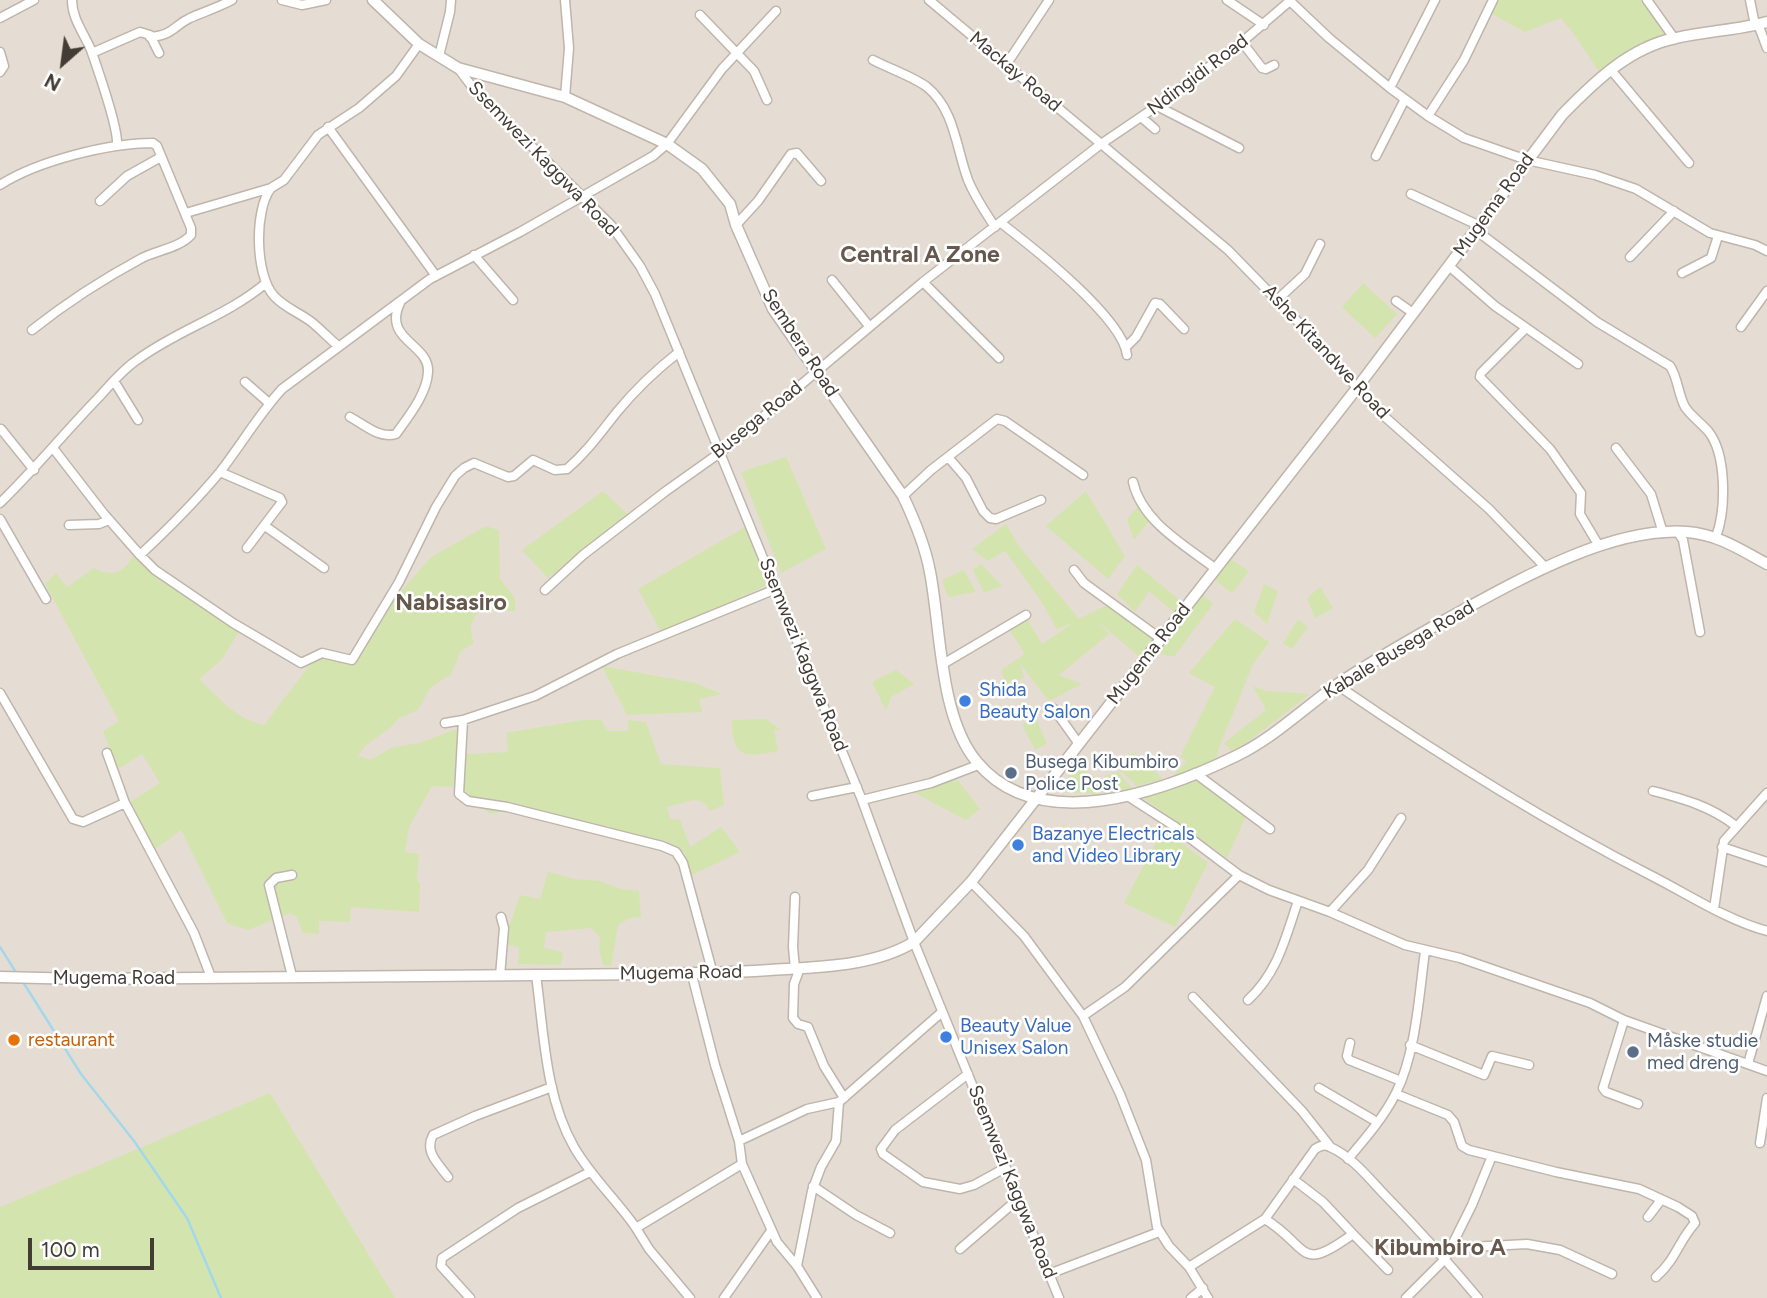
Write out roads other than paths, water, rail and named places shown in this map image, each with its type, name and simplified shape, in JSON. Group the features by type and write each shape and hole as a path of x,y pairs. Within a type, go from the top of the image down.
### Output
{"street":[{"path":"0,18 34,0"},
{"path":"72,0 76,21 92,53 117,136 117,144"},
{"path":"150,37 164,36 179,28 188,19 232,0"},
{"path":"282,0 302,5 326,0"},
{"name":"Sembera Road","path":"373,0 419,44 458,68 565,97 667,144 702,169 715,182 730,204 736,225 774,309 903,496 917,524 925,551 952,711 962,737 978,765 1008,787 1037,798"},
{"path":"439,56 451,0"},
{"path":"565,0 569,48 565,97"},
{"name":"Mackay Road","path":"929,0 1101,144"},
{"path":"1006,65 1049,0"},
{"path":"1227,0 1264,24"},
{"path":"1390,88 1435,0"},
{"path":"1428,116 1469,51 1493,0"},
{"path":"1647,0 1674,38"},
{"path":"1750,0 1767,48"},
{"path":"1287,1 1390,88 1464,138 1527,160 1620,183 1636,189 1697,227 1767,251"},
{"name":"Ndingidi Road","path":"1101,144 1242,42 1287,1"},
{"path":"140,555 181,516 220,472 282,389 436,276 582,198 653,156 667,144 736,53 776,11"},
{"path":"700,15 754,72 767,100"},
{"name":"Mugema Road","path":"0,977 692,975 797,969 872,959 890,954 914,942 971,882 1037,798 1357,388 1562,115 1611,70 1635,54 1674,38 1760,24"},
{"path":"92,53 130,34 144,32 159,53"},
{"path":"1242,42 1262,68 1274,65"},
{"path":"186,213 271,188 284,180 318,135 359,108 396,76 419,44"},
{"path":"0,52 4,66 0,72"},
{"path":"873,60 926,87 942,104 951,122 967,177 980,206 998,225 1092,302 1112,324 1127,351 1155,303 1160,304 1184,329"},
{"name":"Ssemwezi Kaggwa Road","path":"458,68 473,88 611,225 640,266 655,294 857,787 914,942 1058,1298"},
{"path":"1611,70 1689,163"},
{"path":"1376,156 1405,99"},
{"path":"1157,106 1239,148"},
{"path":"1141,117 1155,129"},
{"path":"328,127 436,276"},
{"path":"0,185 10,178 39,167 117,144 153,143 162,157 186,213 191,234 184,241 146,256 114,273 32,330"},
{"name":"Busega Road","path":"545,590 583,555 634,515 721,452 923,282 1101,144"},
{"name":"Ashe Kitandwe Road","path":"1101,144 1228,250 1377,409 1489,509 1546,568"},
{"path":"736,225 758,201 791,154 797,153 821,181"},
{"path":"100,201 127,176 162,157"},
{"path":"271,188 261,206 260,226 266,284 284,306 314,324 338,346"},
{"path":"1411,194 1478,228 1597,322 1670,366 1685,407 1709,432 1718,454 1723,509 1716,537"},
{"path":"1630,257 1674,211"},
{"path":"1682,273 1711,258 1718,236"},
{"path":"1277,300 1305,274 1320,244"},
{"path":"474,255 513,300"},
{"path":"1449,266 1525,329 1578,364"},
{"path":"832,280 869,326"},
{"path":"923,282 999,358"},
{"path":"0,503 34,470 126,368 151,350 239,303 266,284"},
{"path":"1741,327 1767,291"},
{"path":"350,417 388,437 396,434 426,385 429,369 426,360 401,334 395,320 394,314 401,300"},
{"path":"1396,301 1413,313"},
{"path":"1525,329 1480,377 1550,449 1581,493 1580,514 1599,546"},
{"path":"53,448 109,520 155,570 233,623 300,663 322,653 352,660 399,582 436,507 455,476 474,463 508,477 514,476 533,460 555,470 566,469 599,437 648,378 679,352"},
{"path":"114,381 138,420"},
{"path":"245,382 270,403"},
{"path":"903,496 997,419 1005,421 1083,475"},
{"path":"1,429 34,470"},
{"path":"1616,448 1651,494 1663,533"},
{"path":"948,457 966,478 985,514 990,518 996,519 1041,500"},
{"path":"220,472 280,498 282,502 247,548"},
{"path":"1133,482 1136,493 1156,522 1216,569"},
{"path":"0,519 46,599"},
{"path":"69,526 99,524 109,520"},
{"path":"265,526 324,568"},
{"path":"1677,531 1683,540 1700,632"},
{"name":"Kabale Busega Road","path":"1037,798 1085,801 1129,797 1248,750 1337,685 1420,634 1506,586 1599,546 1677,531 1716,537 1767,564"},
{"path":"1074,570 1084,583 1161,639"},
{"path":"445,723 463,720 534,696 617,654 776,589"},
{"path":"943,664 1026,615"},
{"path":"1337,685 1424,745 1537,815 1714,909 1767,932"},
{"path":"0,694 73,819 83,822 125,803"},
{"path":"1054,709 1079,744"},
{"path":"463,720 458,794 464,799 507,807 677,852 713,974"},
{"path":"107,753 125,803 194,933 211,977"},
{"path":"862,800 919,787 978,765"},
{"path":"1195,773 1270,829"},
{"path":"812,796 857,787"},
{"path":"1653,791 1698,803 1736,826"},
{"path":"1714,909 1724,841 1767,793"},
{"path":"1129,797 1239,875 1269,890 1330,912 1388,939 1473,962 1590,1003 1624,1020 1767,1071"},
{"path":"1330,912 1368,870 1401,818"},
{"path":"1722,848 1767,862"},
{"path":"292,875 276,878 268,884 292,976"},
{"path":"1083,1016 1125,987 1239,875"},
{"path":"971,882 1024,936 1083,1016 1120,1094 1146,1160 1159,1232 1189,1267 1209,1298"},
{"path":"795,897 793,947 797,969 793,1018 798,1024 808,1027 841,1100 836,1141 813,1186 797,1266"},
{"path":"1248,1000 1263,986 1272,972 1298,901"},
{"path":"500,976 505,928 501,917"},
{"path":"1348,1159 1377,1122 1401,1081 1410,1045 1425,951"},
{"path":"537,975 552,1087 559,1117 590,1172 690,1298"},
{"path":"692,975 715,1065 739,1141 742,1164 780,1248 797,1266 817,1298"},
{"path":"1748,1064 1767,996"},
{"path":"1193,997 1302,1111 1329,1146 1348,1159 1445,1259 1478,1298"},
{"path":"739,1141 807,1109 841,1100 942,1012"},
{"path":"1624,1020 1603,1088 1606,1092 1637,1104"},
{"path":"1350,1043 1347,1056 1349,1060 1401,1081"},
{"path":"1410,1045 1484,1075 1492,1056 1529,1065"},
{"path":"968,1074 895,1130 882,1145 883,1154 923,1182 960,1189 974,1185 1005,1168"},
{"path":"448,1177 431,1153 429,1147 433,1135 552,1087"},
{"path":"1319,1088 1377,1122"},
{"path":"1395,1094 1448,1115 1454,1122 1462,1146 1556,1172 1632,1187 1687,1213 1695,1223 1685,1235 1674,1260 1656,1277"},
{"path":"1760,1143 1767,1098"},
{"path":"1189,1267 1265,1220 1315,1149 1329,1146"},
{"path":"1406,1298 1445,1259 1492,1156"},
{"path":"636,1228 742,1164"},
{"path":"470,1298 441,1266 442,1258 518,1208 590,1172"},
{"path":"1293,1179 1323,1202 1388,1270"},
{"path":"813,1186 856,1215 890,1233"},
{"path":"1648,1217 1661,1199"},
{"path":"960,1249 1017,1200"},
{"path":"1265,1220 1286,1233 1311,1256 1325,1253 1353,1234"},
{"path":"724,1298 771,1231"},
{"path":"1049,1274 1159,1232"},
{"path":"1451,1248 1527,1244 1560,1250 1612,1274"},
{"path":"1191,1298 1203,1288"}],"waterway":[{"path":"0,947 17,974"},
{"path":"23,982 81,1074 134,1141 187,1218 221,1298"}],"place":[{"name":"Shida Beauty Salon","path":"965,701"},
{"name":"Busega Kibumbiro Police Post","path":"1011,773"},
{"name":"Bazanye Electricals and Video Library","path":"1018,845"},
{"name":"Beauty Value Unisex Salon","path":"946,1037"},
{"name":"restaurant","path":"14,1040"},
{"name":"Måske studie med dreng","path":"1633,1052"}],"district":[{"name":"Central A Zone","path":"920,255"},
{"name":"Nabisasiro","path":"451,603"},
{"name":"Kibumbiro A","path":"1440,1248"}]}
